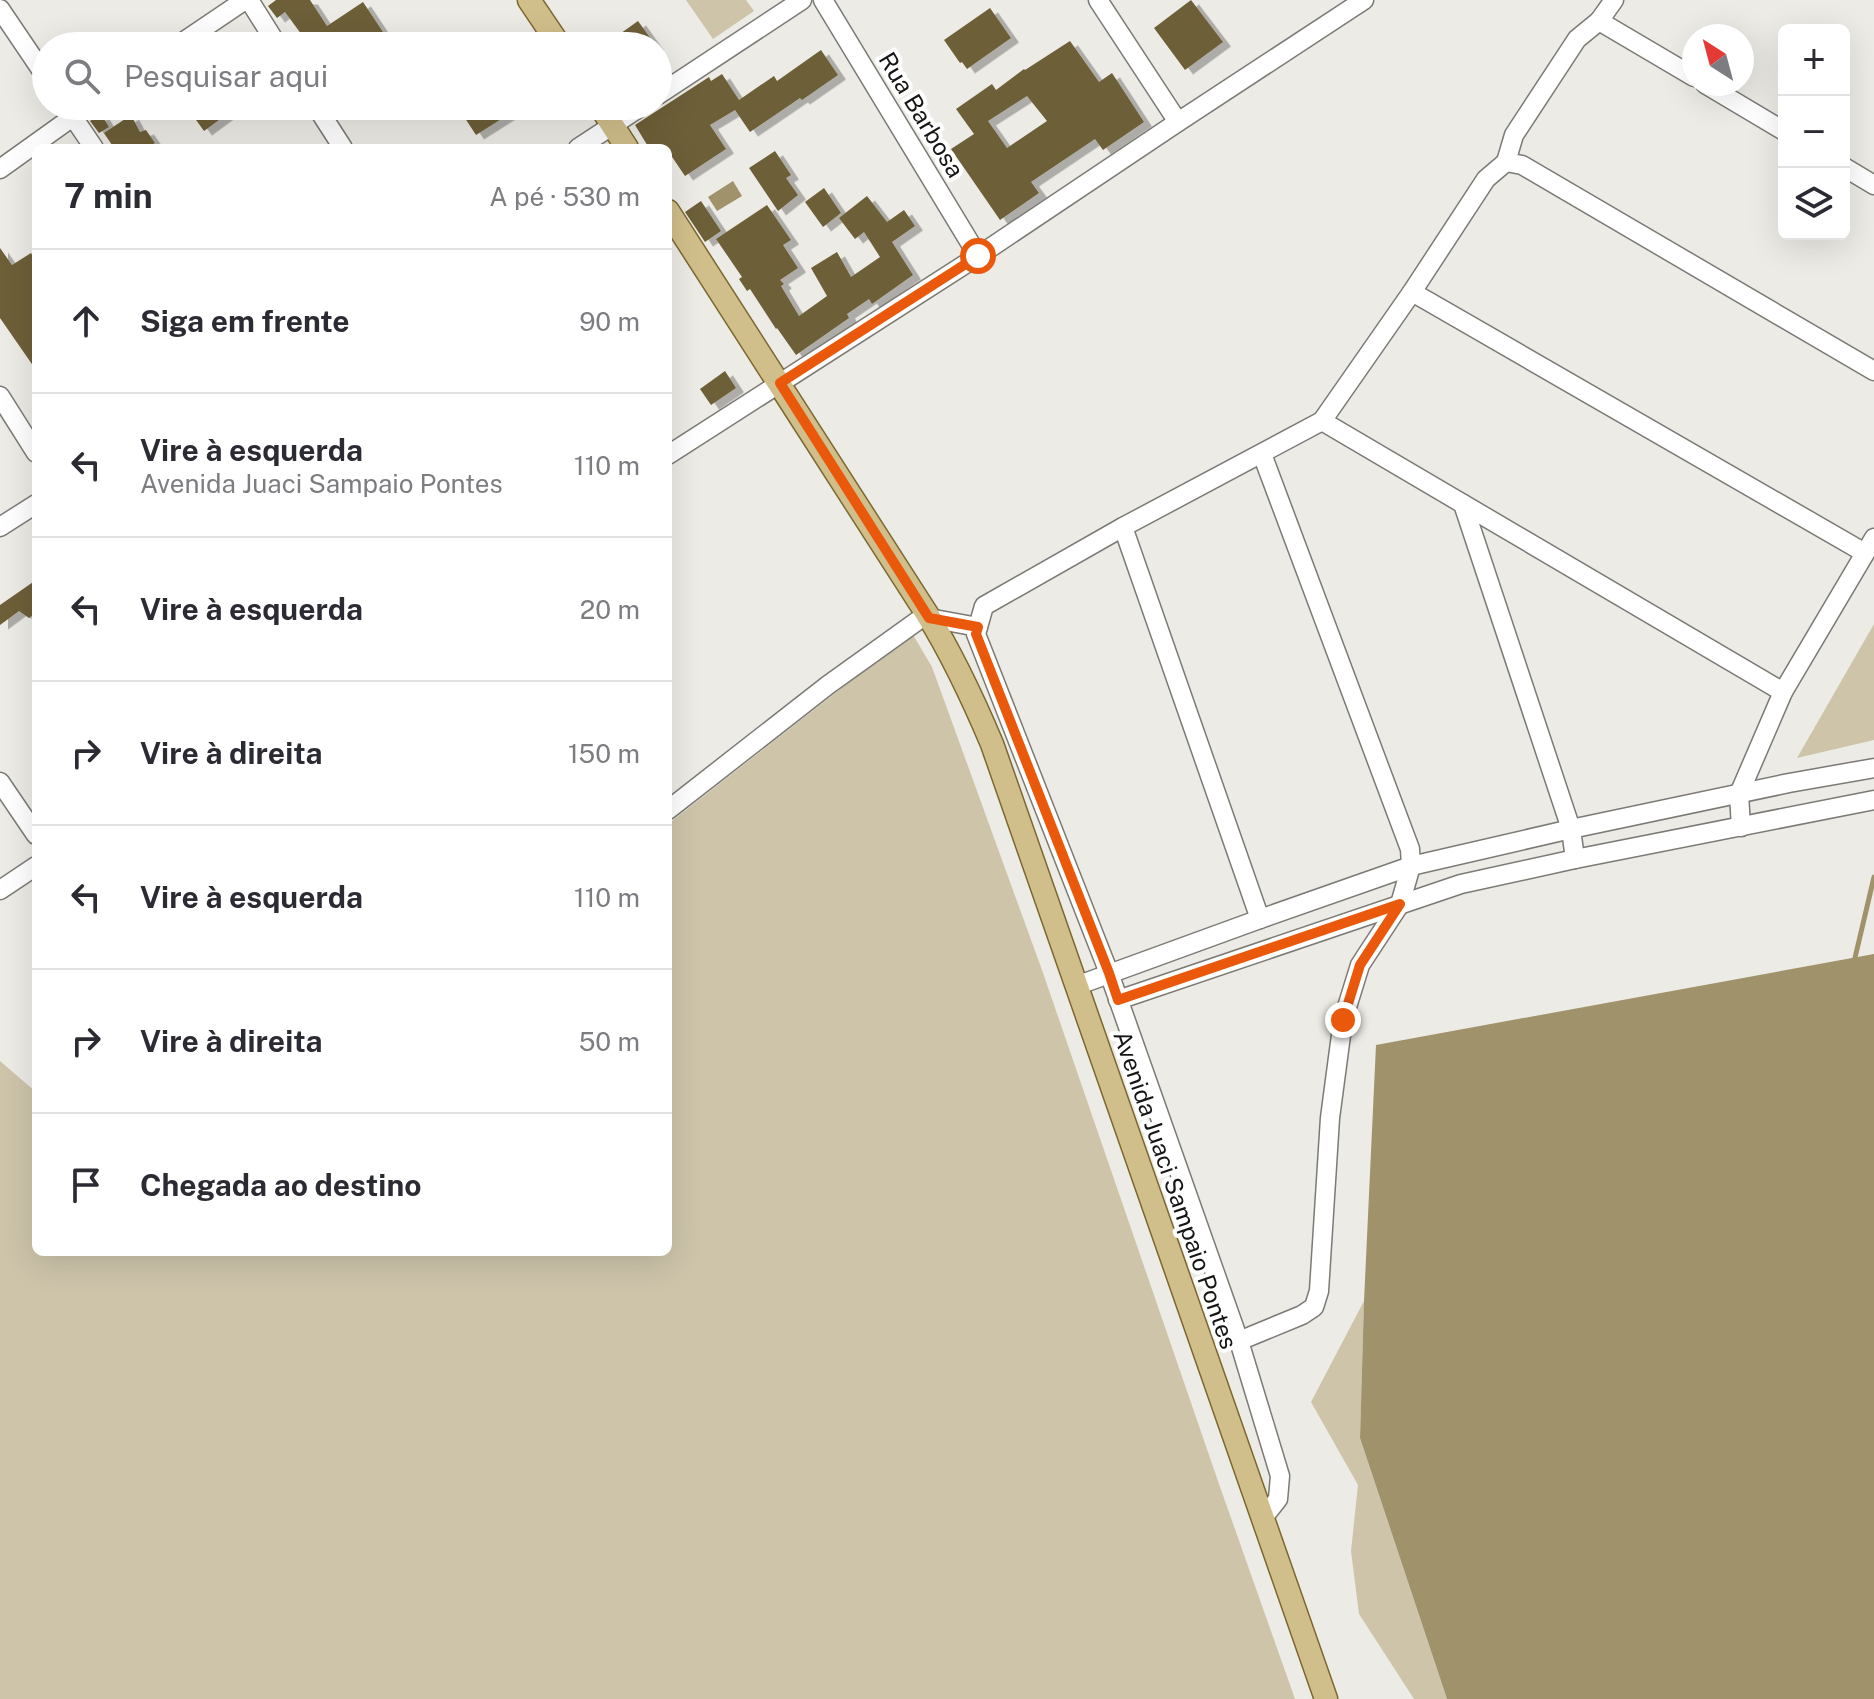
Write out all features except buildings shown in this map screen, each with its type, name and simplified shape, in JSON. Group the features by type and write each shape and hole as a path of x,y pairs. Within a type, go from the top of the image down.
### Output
{"main road":[{"path":"529,0 551,32"},
{"path":"610,120 625,144"},
{"name":"Avenida Juaci Sampaio Pontes","path":"672,217 951,653 992,744 1326,1699"}],"street":[{"path":"198,32 247,0 269,32"},
{"path":"672,86 802,0"},
{"name":"Rua Barbosa","path":"823,0 978,256"},
{"path":"1098,0 1178,122"},
{"path":"672,452 978,256 1364,0"},
{"path":"1263,1518 1278,1499 1280,1476 1239,1341 1109,973 976,634 984,606 1123,527 1322,421 1486,179 1506,162 1514,135 1577,39 1599,21 1613,1"},
{"path":"0,9 32,56"},
{"path":"1599,21 1682,70"},
{"path":"1725,96 1778,127"},
{"path":"0,169 61,120"},
{"path":"80,120 92,144"},
{"path":"325,120 340,144"},
{"path":"584,144 621,120"},
{"path":"1506,162 1522,165 1874,371"},
{"path":"1846,168 1874,185"},
{"path":"1412,292 1870,546 1783,692 1739,794 1741,827"},
{"path":"0,396 32,447"},
{"path":"1322,421 1783,692"},
{"path":"1239,1341 1314,1307 1319,1291 1330,1118 1343,1020 1360,965 1400,904 1411,866 1410,849 1262,454"},
{"path":"1463,504 1571,829 1575,859"},
{"path":"0,527 32,507"},
{"path":"1123,527 1260,919"},
{"path":"672,807 828,685 928,616 978,627"},
{"path":"1076,986 1411,866 1571,829 1874,768"},
{"path":"0,782 32,829"},
{"path":"1118,1000 1461,884 1874,800"},
{"path":"0,890 32,869"}],"shaded area":[{"path":"686,0 746,0 754,11 713,39"},
{"path":"733,181 742,196 717,211 708,197"},
{"path":"1874,624 1874,740 1797,758"},
{"path":"912,633 932,667 1042,970 1295,1699 0,1699 0,1061 32,1089 32,1256 672,1256 672,821"},
{"path":"1874,954 1874,1699 1447,1699 1360,1438 1376,1045"},
{"path":"1364,1301 1360,1438 1447,1699 1414,1699 1359,1614 1351,1551 1358,1485 1311,1402"}],"waterway":[{"path":"1854,962 1874,877"}],"route":[{"path":"978,256 780,383 929,618 978,627 976,634 1118,1000 1400,904 1360,965 1343,1020"}]}
